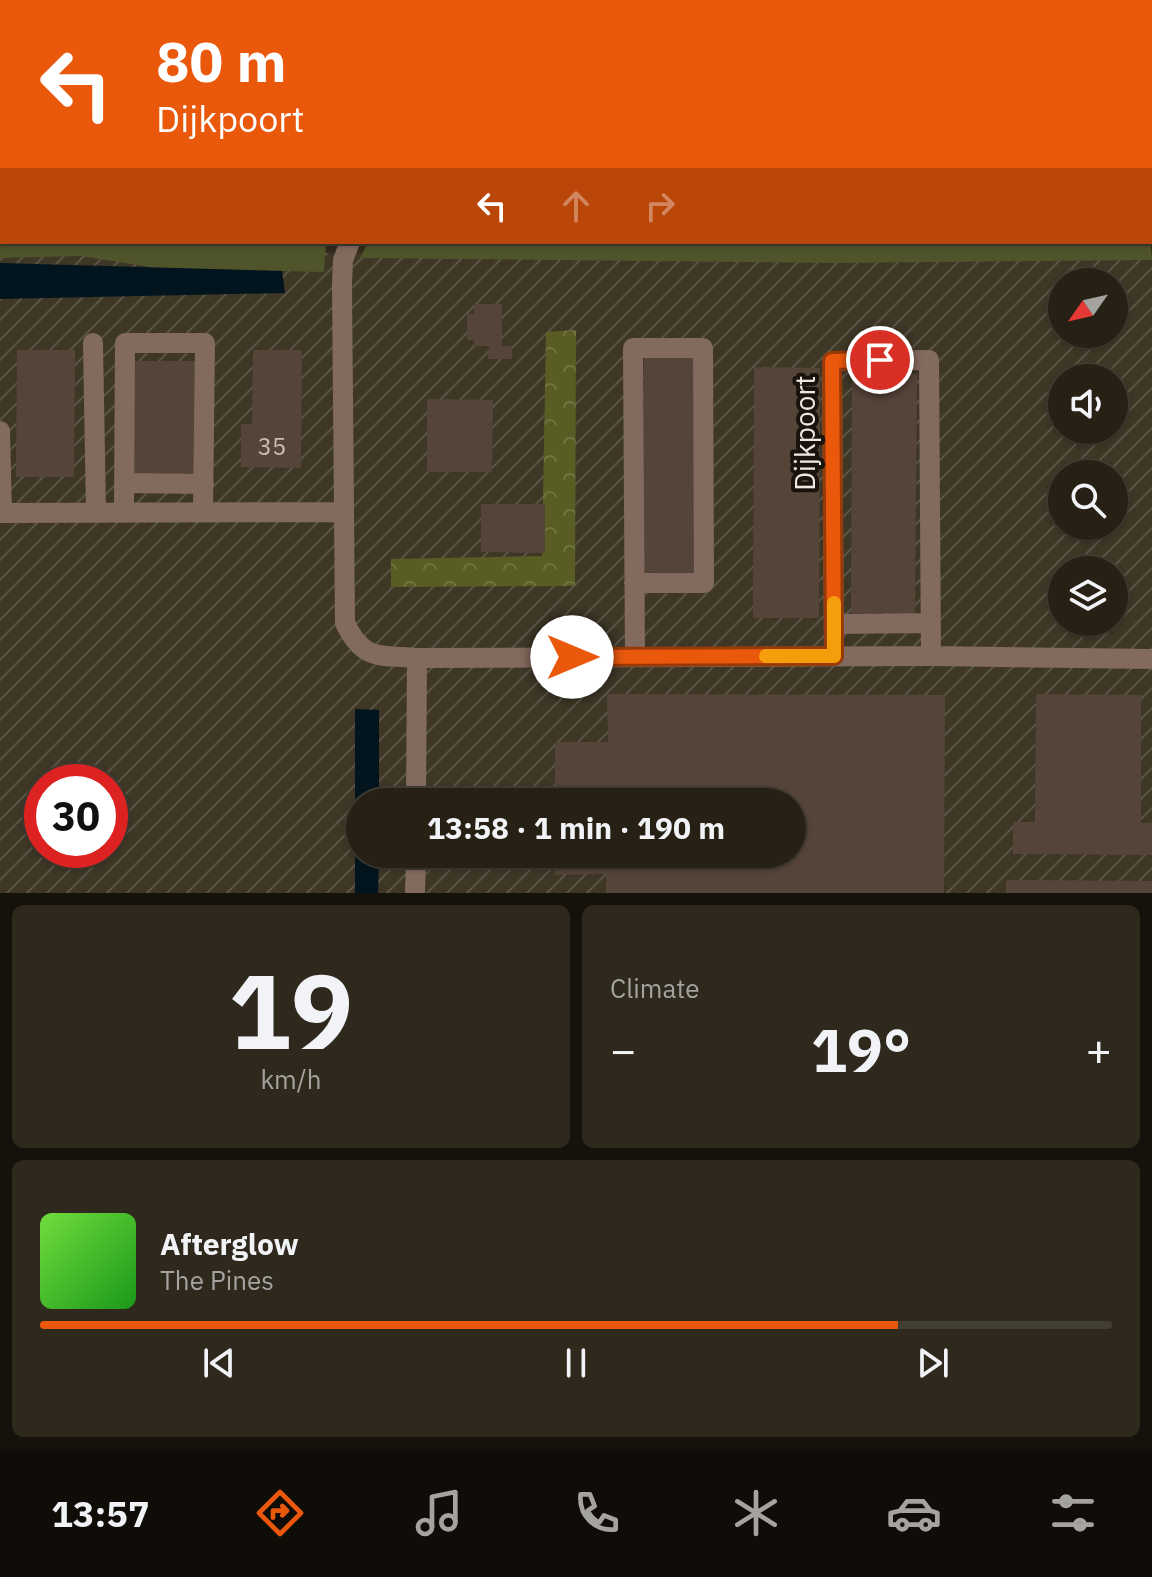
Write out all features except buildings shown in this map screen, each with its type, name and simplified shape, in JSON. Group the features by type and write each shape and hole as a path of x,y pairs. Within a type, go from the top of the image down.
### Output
{"street":[{"path":"349,244 343,260 342,285 345,623 354,641 372,655 417,658 931,656 1152,659"},
{"path":"93,343 96,512"},
{"path":"124,512 125,343 205,343 203,512"},
{"path":"634,583 704,583 703,348 633,348 634,583 635,657"},
{"name":"Dijkpoort","path":"834,656 832,361 929,360 931,656"},
{"path":"0,431 1,513 344,512"},
{"path":"124,483 204,484"},
{"path":"834,624 931,623"},
{"path":"416,788 417,658"},
{"path":"415,893 416,868"}],"shaded area":[{"path":"0,252 1152,255 1152,893 0,893"}],"green space":[{"path":"0,244 326,244 324,272 156,268 81,256 0,258"},
{"path":"367,244 1151,244 1152,260 836,263 360,258"},
{"path":"576,330 575,586 391,587 391,559 542,556 546,332"}],"water":[{"path":"0,263 282,271 285,293 0,299"},
{"path":"355,709 379,710 379,788 355,788"},
{"path":"355,868 379,868 378,893 355,893"}],"slow traffic":[{"path":"766,656 834,656 834,603"}],"route":[{"path":"572,657 834,656 832,361 880,360"}]}
